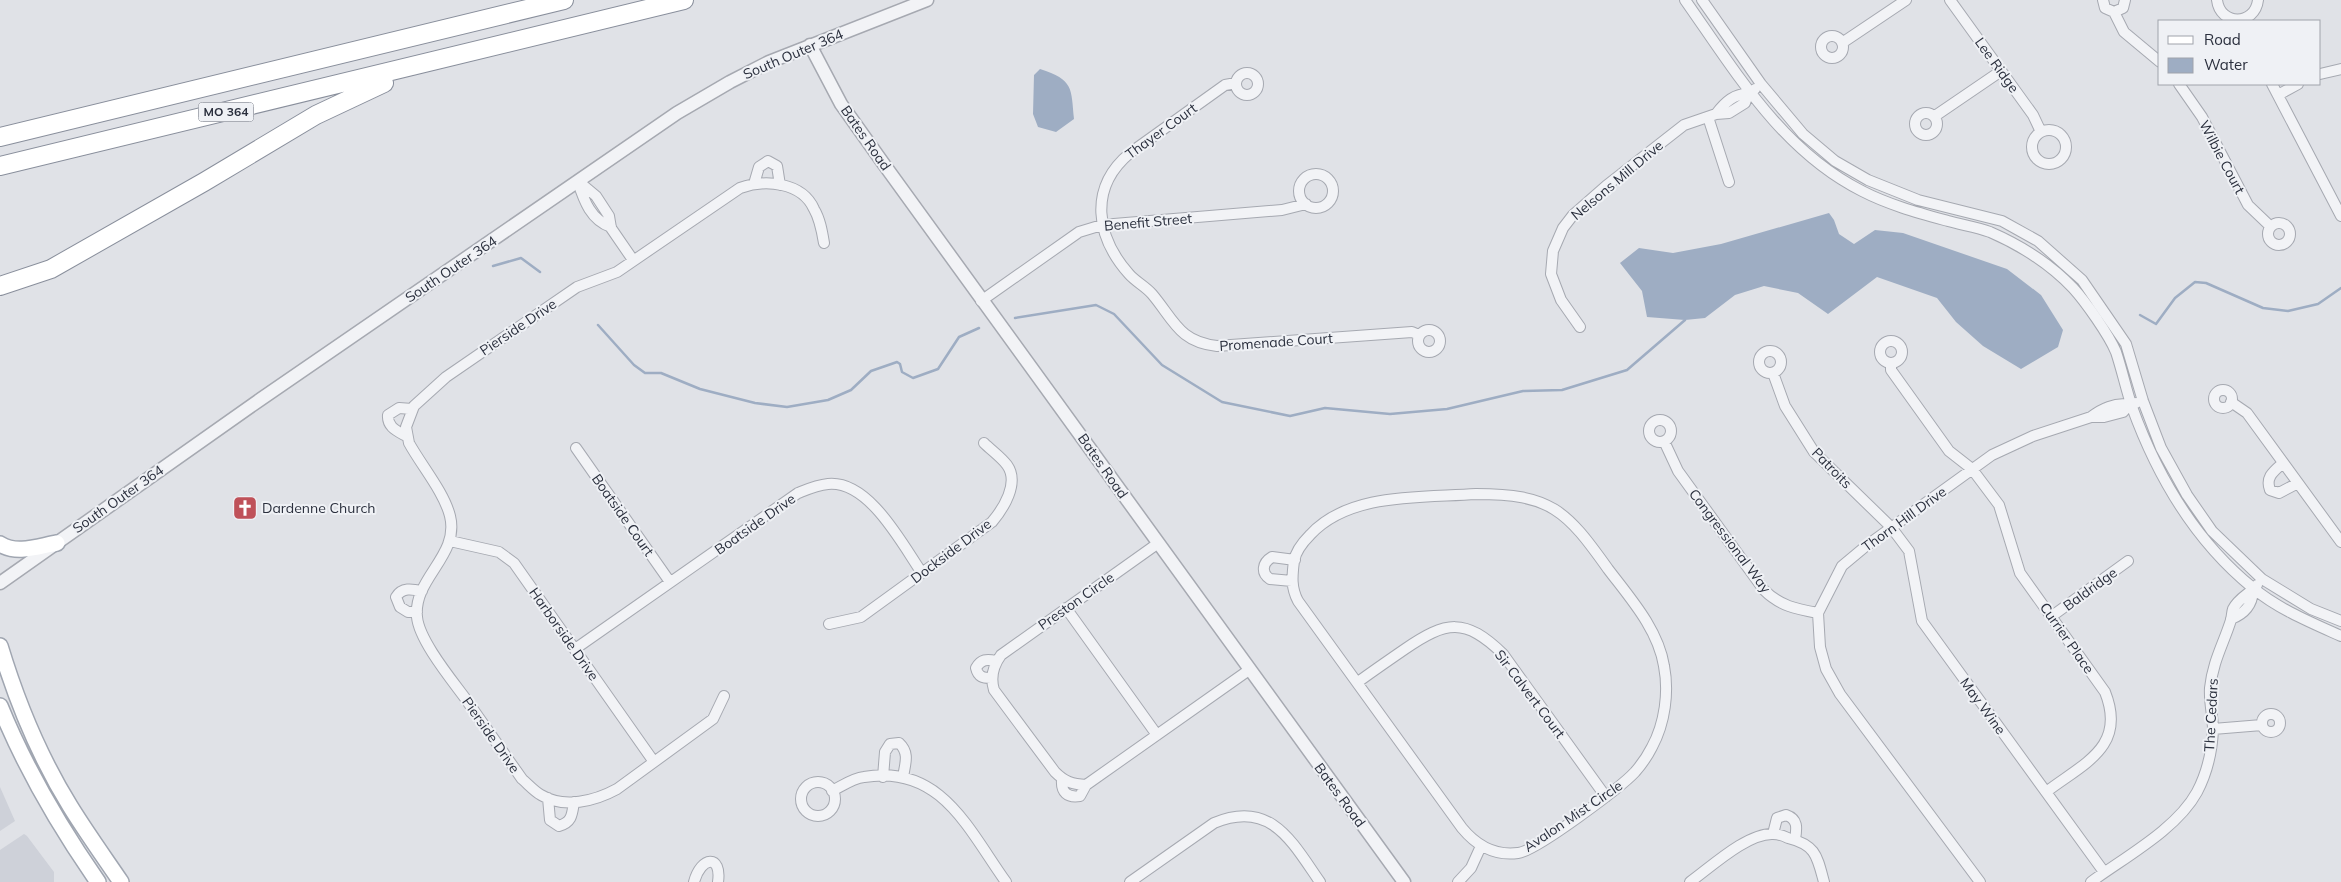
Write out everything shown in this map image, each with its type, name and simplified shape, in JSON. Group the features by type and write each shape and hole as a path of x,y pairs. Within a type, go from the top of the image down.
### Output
{"highway":[{"name":"MO 364","path":"0,136 564,0"},
{"name":"MO 364","path":"0,166 684,0"},
{"path":"0,286 32,277 73,258 334,105 452,57"}],"main road":[{"path":"0,544 6,548 16,549 57,543"},
{"path":"0,646 22,710 48,766 70,807 121,882"},
{"path":"0,706 23,759 46,803 98,882"}],"street":[{"name":"South Outer 364","path":"0,583 255,403 678,113 730,82 769,62 927,0"},
{"path":"1685,0 1749,94 1794,143 1828,171 1863,192 1914,212 1988,232 2031,253 2073,288 2115,349 2130,405 2150,453 2176,502 2203,539 2253,590 2305,620 2341,636"},
{"path":"1702,0 1762,84 1803,134 1835,161 1868,180 1918,200 2002,221 2028,234 2054,254 2082,280 2126,344 2143,401 2161,448 2187,495 2212,531 2262,579 2311,609 2341,621"},
{"path":"1842,43 1906,0"},
{"name":"Lee Ridge","path":"1950,0 2034,115 2041,132"},
{"path":"2103,0 2105,8 2114,12 2124,32 2158,60"},
{"path":"2114,12 2123,8 2125,0"},
{"path":"2217,0 2218,17 2244,20 2254,12 2258,0"},
{"name":"Bates Road","path":"810,45 841,104 981,301 1044,384 1157,544 1404,882"},
{"path":"2321,74 2341,69"},
{"path":"1935,116 2001,71"},
{"name":"Thayer Court","path":"1102,225 1101,206 1108,180 1121,160 1225,85 1236,83"},
{"name":"Nelsons Mill Drive","path":"1580,327 1561,300 1551,274 1553,251 1562,228 1573,215 1599,192 1684,125 1712,115 1721,106 1739,94 1749,94 1762,84"},
{"name":"Wilbie Court","path":"2180,85 2202,117 2248,205 2270,226"},
{"path":"2273,85 2341,216"},
{"path":"2278,95 2296,85"},
{"path":"1712,115 1729,182"},
{"path":"754,184 759,167 768,161 778,166 780,184"},
{"path":"578,182 596,196 609,216 611,227 633,260"},
{"name":"Pierside Drive","path":"406,436 408,419 412,409 428,391 446,377 577,288 617,272 740,188 754,184 780,184 789,187 809,200 820,224 824,243"},
{"name":"Benefit Street","path":"981,301 1079,232 1102,225 1282,210 1306,204"},
{"name":"Promenade Court","path":"1102,225 1109,245 1128,273 1146,288 1175,326 1192,340 1204,345 1217,346 1412,332 1419,335"},
{"name":"Currier Place","path":"1891,363 1892,370 1930,425 1950,451 1972,470 1999,505 2020,573 2105,692 2111,706 2113,722 2109,738 2098,753 2046,792"},
{"name":"Patroits","path":"1773,372 1785,406 1814,452 1891,527"},
{"name":"Thorn Hill Drive","path":"1818,613 1842,566 1891,527 1992,454 2014,444 2091,418 2099,411 2122,403 2130,405 2143,401"},
{"path":"2231,402 2247,413 2341,542"},
{"path":"412,409 399,408 393,410 388,415 387,421 391,427 406,436 444,500 450,514 452,528 450,541 442,559 422,590 417,612 408,612 400,607 396,596 399,592 407,589 422,590"},
{"name":"Congressional Way","path":"1664,441 1678,471 1764,590 1774,600 1784,605 1818,613"},
{"name":"Dockside Drive","path":"829,624 861,617 983,530 1003,510 1011,480 1010,472 1007,465 984,443"},
{"name":"Boatside Court","path":"576,448 670,582"},
{"path":"2283,463 2268,477 2270,490 2278,493 2298,483"},
{"name":"Boatside Drive","path":"575,649 798,493 814,487 829,484 857,491 881,515 922,573"},
{"name":"Avalon Mist Circle","path":"1476,494 1506,494 1548,504 1562,513 1583,534 1654,633 1664,666 1665,704 1653,745 1635,772 1606,797 1527,850 1518,853 1506,852 1480,846 1462,828 1298,601 1292,588 1294,560 1306,539 1336,514 1354,506 1384,501 1476,494"},
{"name":"May Wine","path":"1891,527 1909,551 1914,572 1918,610 1922,621 2104,872"},
{"name":"Harborside Drive","path":"450,541 499,552 514,563 654,762"},
{"name":"Preston Circle","path":"1157,544 1001,655 996,661 986,659 979,663 976,668 979,675 983,678 992,678 994,690 1062,780 1072,784 1086,784 1249,670"},
{"path":"1292,581 1270,580 1264,574 1263,567 1267,560 1272,557 1294,560"},
{"name":"Baldridge","path":"2052,616 2128,561"},
{"name":"The Cedars","path":"2091,882 2161,831 2188,805 2197,791 2208,766 2213,729 2210,690 2215,657 2231,620 2233,609 2244,595 2253,590 2262,579"},
{"path":"1066,608 1158,735"},
{"name":"Pierside Drive","path":"417,612 417,620 433,654 522,779 548,798 574,802 602,797 617,789 713,719 724,696"},
{"path":"1818,613 1820,648 1826,669 1840,694 1980,882"},
{"name":"Sir Calvert Court","path":"1358,682 1429,632 1448,628 1471,631 1488,639 1503,654 1606,797"},
{"path":"992,678 996,661"},
{"path":"2213,729 2262,725"},
{"path":"882,776 885,752 890,744 900,743 905,749 907,756 902,777"},
{"path":"832,791 863,777 902,777 919,781 945,799 1006,882"},
{"path":"548,798 550,820 559,826 568,823 571,818 574,802"},
{"path":"1773,834 1777,818 1786,815 1792,817 1796,822 1795,840"},
{"path":"1130,882 1144,878 1214,823 1227,818 1241,816 1253,817 1276,825 1292,842 1320,882"},
{"path":"1690,882 1741,845 1758,836 1773,834 1795,840 1812,848 1817,857 1824,882"},
{"path":"1458,882 1471,868 1480,846"},
{"path":"694,882 700,866 704,862 711,862 716,866 719,874 718,882"}],"shaded area":[{"path":"0,787 15,821 0,831"},
{"path":"24,834 54,872 54,882 0,882 0,850"}],"water":[{"path":"1040,69 1065,81 1071,92 1074,119 1056,132 1038,127 1033,114 1034,75"},
{"path":"1829,213 1834,220 1839,234 1854,244 1875,230 1903,233 2007,269 2041,295 2063,330 2058,347 2021,369 1983,346 1956,322 1937,298 1877,277 1828,314 1798,293 1764,286 1735,295 1705,318 1685,320 1647,317 1642,291 1620,263 1639,248 1673,253 1721,244"}],"waterway":[{"path":"493,266 521,258 540,272"},
{"path":"2140,315 2156,324 2175,298 2195,282 2206,283 2263,308 2288,311 2318,304 2341,288"},
{"path":"1015,318 1096,305 1114,314 1162,365 1222,402 1290,416 1325,408 1390,414 1447,409 1523,391 1562,390 1627,370 1685,320"},
{"path":"598,325 634,365 645,373 661,373 700,389 755,403 787,407 828,400 851,390 871,371 897,362 900,364 902,372 913,378 938,369 959,337 979,328"}],"place":[{"name":"Dardenne Church","path":"245,508"}]}
